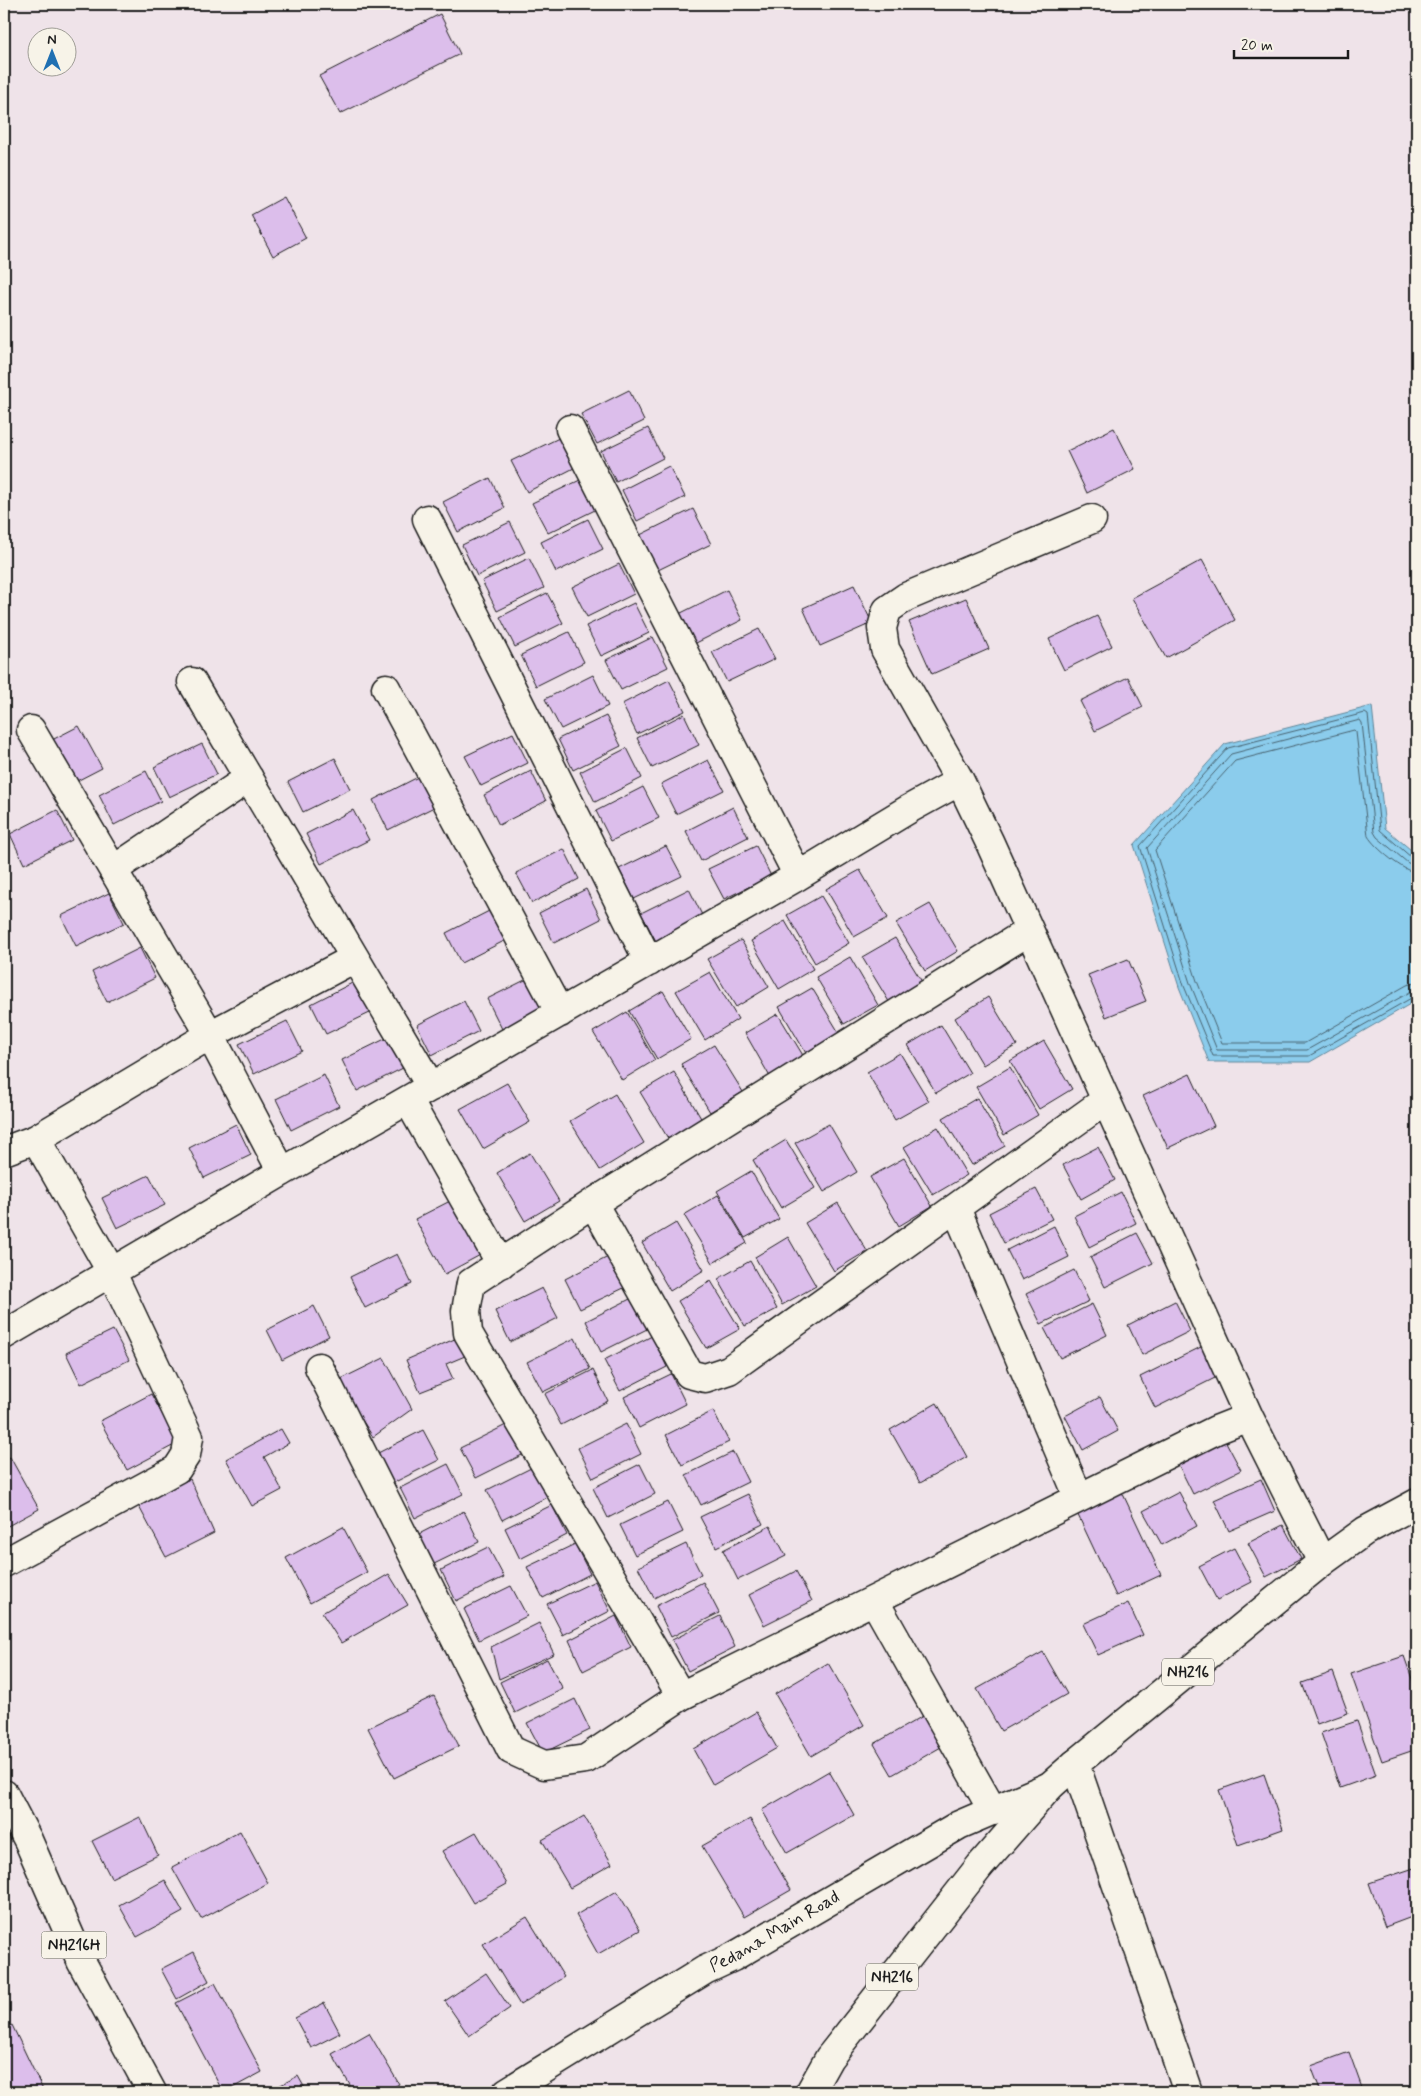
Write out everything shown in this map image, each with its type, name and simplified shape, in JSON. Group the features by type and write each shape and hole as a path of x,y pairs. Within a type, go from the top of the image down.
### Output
{"main road":[{"path":"570,429 798,876"},
{"path":"427,519 649,962"},
{"path":"1092,519 906,597 887,610 882,628 884,649 960,781 1248,1417 1322,1562"},
{"path":"192,682 431,1087"},
{"path":"386,688 560,1012"},
{"path":"31,730 210,1035 282,1172"},
{"path":"113,870 249,778"},
{"path":"4,1335 282,1172 960,781"},
{"path":"681,1696 468,1333 466,1311 471,1283 594,1203 1029,931"},
{"path":"4,1152 36,1139 210,1035 355,958"},
{"path":"408,1100 501,1264"},
{"path":"594,1203 690,1374 705,1378 729,1370 1106,1100"},
{"path":"4,1563 177,1469 186,1455 189,1437 112,1273 36,1139"},
{"path":"956,1208 1079,1498"},
{"path":"320,1367 511,1750 544,1765 586,1759 681,1696 1216,1430 1248,1417"},
{"name":"NH216","path":"810,2092 829,2058 923,1937 980,1866 1050,1786 1322,1562 1365,1531 1417,1503"},
{"path":"874,1600 993,1811"},
{"path":"1075,1764 1188,2092"},
{"name":"Pedana Main Road","path":"507,2092 705,1970 733,1957 959,1825 1050,1786"},
{"name":"NH216H","path":"4,1794 28,1840 81,1961 152,2092"}],"water":[{"path":"1372,706 1385,828 1417,855 1417,1000 1310,1062 1209,1062 1179,987 1134,845 1225,744"}],"building":[{"path":"440,14 460,54 340,114 319,76"},
{"path":"284,197 306,238 273,256 251,215"},
{"path":"629,390 644,421 597,444 581,414"},
{"path":"648,428 663,458 616,482 601,451"},
{"path":"1114,428 1135,469 1087,493 1067,451"},
{"path":"559,438 574,468 527,492 511,461"},
{"path":"669,466 685,497 637,521 622,490"},
{"path":"490,478 505,508 458,532 443,502"},
{"path":"580,480 595,510 548,533 532,503"},
{"path":"693,509 711,544 656,571 638,536"},
{"path":"588,519 603,549 556,572 541,542"},
{"path":"510,522 525,552 477,576 462,545"},
{"path":"529,558 544,588 497,611 482,581"},
{"path":"1202,560 1235,620 1166,658 1132,598"},
{"path":"619,564 634,594 587,617 572,587"},
{"path":"854,585 872,623 820,646 803,608"},
{"path":"727,590 742,620 694,644 679,614"},
{"path":"547,593 563,623 515,647 500,617"},
{"path":"966,598 989,649 932,674 909,622"},
{"path":"634,603 649,633 601,656 586,626"},
{"path":"1097,616 1112,646 1064,670 1049,639"},
{"path":"759,629 775,659 727,682 712,652"},
{"path":"569,632 584,662 536,686 521,655"},
{"path":"653,637 668,667 621,690 606,660"},
{"path":"593,675 608,706 561,729 545,699"},
{"path":"1128,677 1143,707 1095,731 1080,701"},
{"path":"669,680 685,711 637,734 622,704"},
{"path":"684,714 699,745 652,768 637,738"},
{"path":"606,716 621,746 573,770 558,739"},
{"path":"79,726 102,768 73,783 50,741"},
{"path":"513,733 528,763 481,786 465,756"},
{"path":"202,744 217,774 169,797 154,767"},
{"path":"627,748 642,778 595,802 580,772"},
{"path":"335,758 350,789 303,812 288,782"},
{"path":"708,760 724,790 676,814 661,784"},
{"path":"146,771 161,801 114,825 99,795"},
{"path":"531,771 546,801 499,825 484,795"},
{"path":"420,776 436,806 388,830 373,800"},
{"path":"643,787 659,818 611,841 596,811"},
{"path":"733,807 748,837 701,861 686,831"},
{"path":"57,810 72,840 24,864 10,834"},
{"path":"353,810 369,840 321,864 306,834"},
{"path":"666,846 682,876 634,899 619,869"},
{"path":"756,846 771,876 724,899 708,869"},
{"path":"564,849 579,879 532,903 516,873"},
{"path":"860,870 888,918 854,937 826,889"},
{"path":"586,889 601,919 554,943 539,913"},
{"path":"689,889 704,919 657,943 641,913"},
{"path":"109,893 124,923 76,946 61,916"},
{"path":"821,896 849,943 815,963 787,915"},
{"path":"930,904 958,951 925,971 896,923"},
{"path":"493,909 508,939 461,963 446,933"},
{"path":"785,921 813,969 779,989 751,941"},
{"path":"895,938 924,985 891,1005 862,957"},
{"path":"741,940 769,987 736,1007 707,959"},
{"path":"140,948 155,978 107,1002 92,972"},
{"path":"850,957 878,1005 844,1024 816,977"},
{"path":"1128,959 1146,1001 1106,1017 1088,975"},
{"path":"710,972 738,1019 705,1040 676,991"},
{"path":"535,975 549,1006 502,1029 487,999"},
{"path":"358,980 374,1011 326,1034 311,1004"},
{"path":"812,988 841,1036 807,1055 779,1007"},
{"path":"663,991 691,1039 657,1059 629,1011"},
{"path":"988,997 1017,1045 983,1065 955,1018"},
{"path":"464,1001 479,1031 432,1055 417,1025"},
{"path":"627,1012 655,1060 622,1080 593,1032"},
{"path":"778,1014 807,1062 773,1082 745,1033"},
{"path":"287,1021 302,1051 254,1074 239,1044"},
{"path":"941,1025 970,1073 936,1093 908,1045"},
{"path":"389,1037 405,1067 357,1091 342,1060"},
{"path":"1044,1041 1072,1089 1039,1109 1010,1061"},
{"path":"714,1045 743,1092 710,1112 681,1064"},
{"path":"900,1053 929,1101 895,1120 867,1072"},
{"path":"1010,1067 1038,1115 1004,1135 976,1087"},
{"path":"674,1072 702,1120 669,1140 640,1092"},
{"path":"1190,1074 1214,1126 1168,1148 1143,1096"},
{"path":"324,1075 339,1106 291,1130 276,1099"},
{"path":"507,1083 530,1122 483,1149 460,1109"},
{"path":"615,1094 644,1143 600,1170 570,1121"},
{"path":"977,1098 1005,1146 972,1165 943,1118"},
{"path":"236,1124 251,1155 204,1178 189,1148"},
{"path":"829,1124 857,1172 824,1192 795,1143"},
{"path":"938,1127 967,1175 933,1195 904,1147"},
{"path":"786,1140 815,1188 781,1208 753,1160"},
{"path":"1098,1147 1115,1180 1081,1199 1063,1165"},
{"path":"530,1153 559,1201 525,1221 497,1173"},
{"path":"904,1158 932,1206 899,1226 870,1177"},
{"path":"751,1171 779,1219 745,1238 717,1191"},
{"path":"149,1175 165,1205 117,1228 102,1198"},
{"path":"1036,1189 1052,1219 1004,1243 989,1213"},
{"path":"1121,1192 1136,1223 1089,1247 1074,1216"},
{"path":"718,1195 747,1243 713,1263 684,1215"},
{"path":"454,1199 484,1253 445,1274 415,1219"},
{"path":"838,1203 867,1251 834,1271 805,1223"},
{"path":"676,1223 704,1270 670,1291 642,1243"},
{"path":"1054,1226 1069,1257 1022,1280 1007,1250"},
{"path":"1137,1233 1153,1263 1105,1287 1090,1257"},
{"path":"788,1237 816,1286 782,1305 755,1257"},
{"path":"397,1254 412,1284 365,1308 350,1277"},
{"path":"612,1255 628,1286 580,1309 565,1279"},
{"path":"750,1261 777,1309 745,1326 718,1279"},
{"path":"1074,1270 1089,1301 1041,1324 1026,1294"},
{"path":"711,1281 740,1329 706,1348 678,1301"},
{"path":"542,1288 558,1318 510,1342 495,1311"},
{"path":"634,1297 649,1328 601,1352 586,1321"},
{"path":"1175,1301 1190,1331 1142,1355 1128,1325"},
{"path":"1092,1304 1107,1335 1060,1358 1044,1328"},
{"path":"314,1306 329,1336 282,1360 267,1330"},
{"path":"113,1330 129,1360 81,1384 66,1353"},
{"path":"652,1336 667,1367 620,1391 604,1360"},
{"path":"457,1338 465,1356 446,1364 453,1379 420,1392 406,1360"},
{"path":"575,1338 590,1369 543,1392 527,1362"},
{"path":"1205,1345 1221,1375 1155,1408 1140,1377"},
{"path":"384,1358 412,1409 373,1437 337,1381"},
{"path":"593,1370 608,1401 561,1425 545,1394"},
{"path":"671,1374 686,1404 639,1428 624,1397"},
{"path":"151,1394 178,1443 127,1470 100,1421"},
{"path":"1100,1397 1118,1431 1083,1450 1065,1416"},
{"path":"937,1403 967,1457 920,1483 890,1430"},
{"path":"713,1411 729,1442 682,1465 666,1435"},
{"path":"508,1424 524,1454 476,1478 460,1448"},
{"path":"626,1424 641,1454 593,1478 578,1448"},
{"path":"281,1429 289,1443 264,1457 282,1490 252,1506 226,1459"},
{"path":"423,1430 439,1460 391,1484 376,1454"},
{"path":"1225,1440 1241,1470 1193,1494 1178,1464"},
{"path":"733,1452 748,1482 701,1505 686,1475"},
{"path":"10,1457 39,1509 4,1528 4,1460"},
{"path":"448,1464 463,1494 415,1518 400,1488"},
{"path":"640,1464 655,1494 608,1518 593,1488"},
{"path":"535,1466 549,1496 502,1520 487,1490"},
{"path":"190,1479 214,1533 166,1557 137,1503"},
{"path":"1261,1479 1275,1511 1229,1531 1214,1500"},
{"path":"1122,1492 1161,1575 1116,1596 1077,1513"},
{"path":"1179,1492 1197,1526 1162,1545 1143,1511"},
{"path":"748,1494 763,1524 716,1547 700,1517"},
{"path":"668,1502 683,1532 635,1555 620,1525"},
{"path":"552,1505 567,1535 520,1559 505,1528"},
{"path":"464,1511 479,1542 432,1565 417,1535"},
{"path":"1283,1525 1301,1559 1266,1577 1248,1543"},
{"path":"770,1526 786,1556 738,1580 723,1550"},
{"path":"343,1527 367,1572 310,1603 286,1558"},
{"path":"575,1544 590,1574 543,1598 527,1567"},
{"path":"686,1544 701,1574 654,1598 638,1567"},
{"path":"488,1547 504,1577 456,1601 441,1570"},
{"path":"1234,1548 1252,1582 1217,1600 1199,1566"},
{"path":"796,1571 812,1601 764,1625 749,1595"},
{"path":"389,1574 408,1605 341,1643 322,1613"},
{"path":"595,1581 610,1611 563,1635 547,1604"},
{"path":"703,1582 719,1613 671,1637 656,1606"},
{"path":"511,1586 527,1616 479,1640 464,1609"},
{"path":"1128,1603 1143,1635 1098,1655 1083,1624"},
{"path":"616,1616 631,1647 583,1671 569,1640"},
{"path":"720,1616 735,1647 688,1671 672,1640"},
{"path":"539,1623 554,1654 499,1679 491,1647"},
{"path":"1043,1652 1067,1694 1001,1731 977,1689"},
{"path":"1404,1656 1417,1693 1417,1749 1382,1761 1351,1674"},
{"path":"547,1659 563,1689 515,1713 500,1682"},
{"path":"828,1663 864,1725 811,1756 775,1694"},
{"path":"1333,1672 1348,1713 1317,1724 1302,1683"},
{"path":"434,1696 459,1746 394,1778 368,1728"},
{"path":"575,1699 590,1730 543,1753 527,1723"},
{"path":"756,1712 777,1748 713,1785 693,1749"},
{"path":"923,1716 941,1747 892,1775 874,1744"},
{"path":"1357,1721 1376,1775 1340,1788 1321,1733"},
{"path":"829,1771 854,1815 787,1853 762,1810"},
{"path":"1264,1774 1283,1829 1238,1845 1219,1790"},
{"path":"584,1816 612,1864 570,1888 542,1840"},
{"path":"140,1817 158,1855 111,1878 92,1841"},
{"path":"750,1819 791,1890 744,1917 702,1846"},
{"path":"240,1831 268,1883 201,1919 172,1867"},
{"path":"476,1832 507,1884 473,1903 442,1851"},
{"path":"1417,1867 1417,1915 1385,1927 1369,1883"},
{"path":"165,1880 183,1912 137,1937 119,1905"},
{"path":"617,1891 640,1930 598,1954 576,1915"},
{"path":"527,1917 564,1977 520,2005 483,1944"},
{"path":"194,1952 209,1981 177,1999 161,1969"},
{"path":"486,1973 510,2008 469,2036 445,2001"},
{"path":"215,1983 262,2072 225,2092 223,2092 176,2003"},
{"path":"324,2003 340,2033 311,2048 295,2018"},
{"path":"12,2025 44,2092 4,2092 4,2029"},
{"path":"369,2033 399,2084 385,2092 354,2092 332,2054"},
{"path":"1349,2052 1362,2088 1350,2092 1321,2092 1311,2066"},
{"path":"298,2076 307,2092 267,2092"}]}
